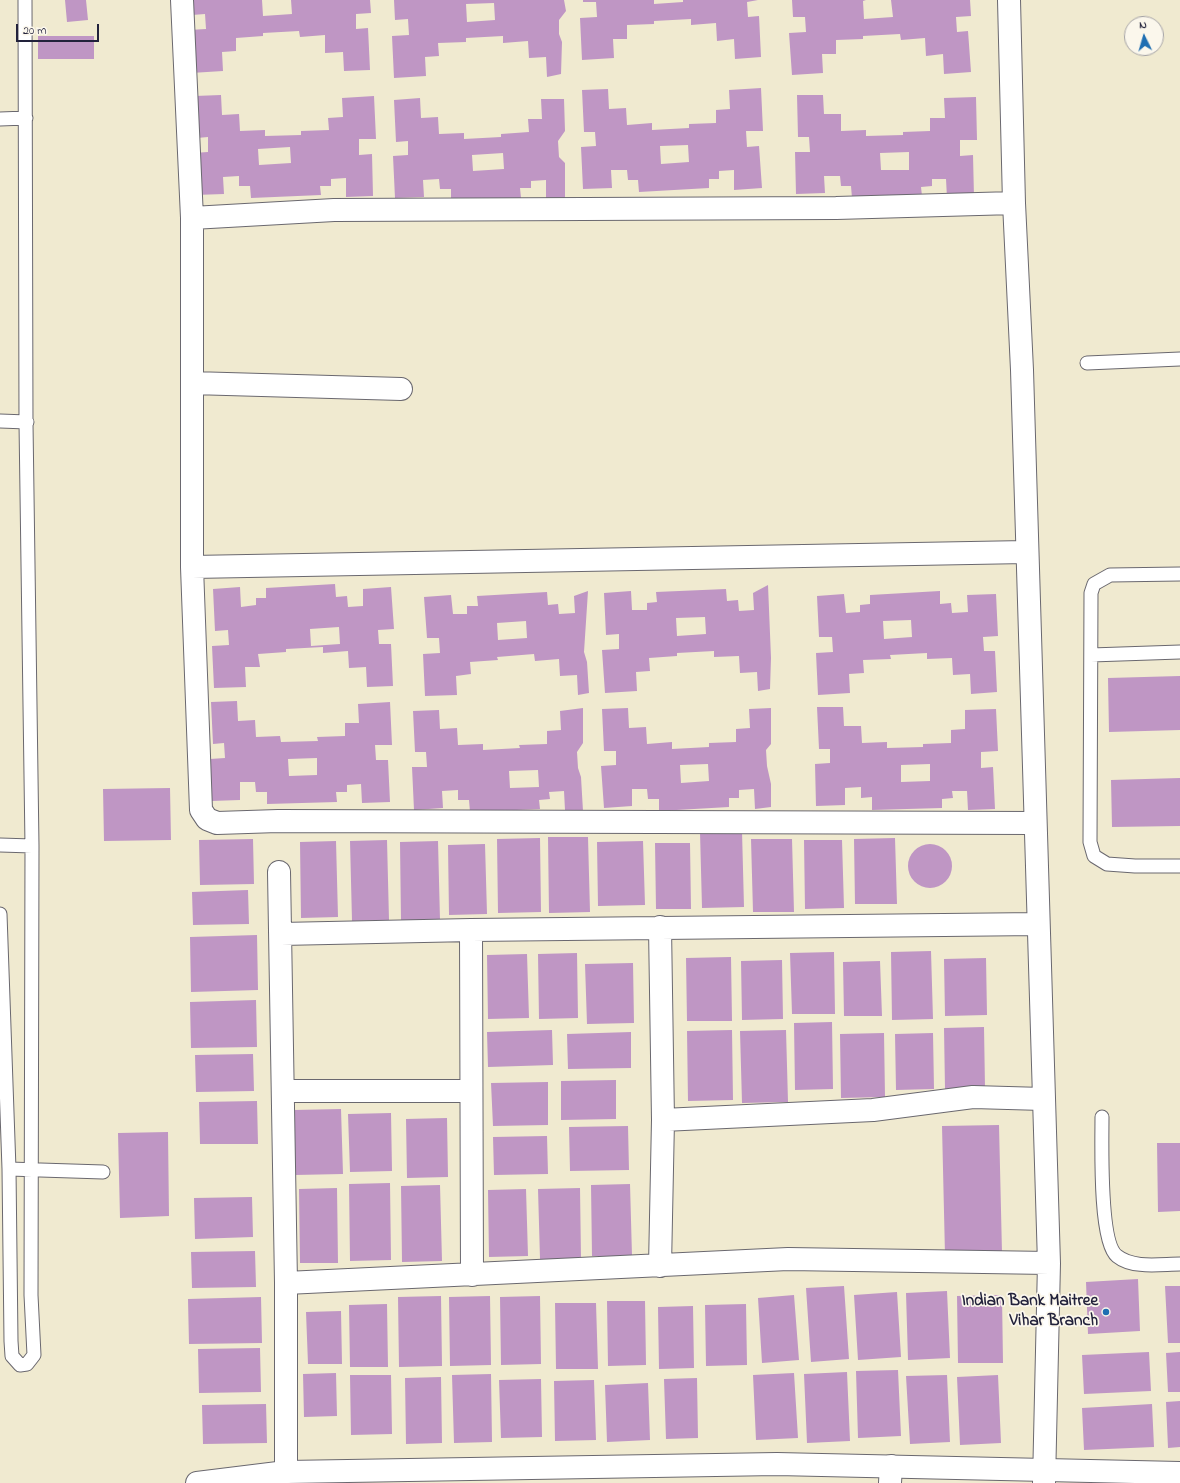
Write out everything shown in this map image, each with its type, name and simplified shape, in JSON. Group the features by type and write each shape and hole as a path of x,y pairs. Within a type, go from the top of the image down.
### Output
{"street":[{"path":"182,0 192,218 192,567 201,810 207,819 217,823 309,821 1035,823"},
{"path":"1009,0 1014,203 1022,370 1026,552 1049,1262 1045,1476"},
{"path":"192,218 334,210 836,208 1014,203"},
{"path":"192,383 401,389"},
{"path":"192,567 1026,552"},
{"path":"279,872 284,1091 286,1472"},
{"path":"281,934 471,930 1038,924"},
{"path":"660,928 663,1120 660,1266"},
{"path":"471,930 472,1275"},
{"path":"284,1091 471,1091"},
{"path":"663,1120 873,1110 973,1097 1044,1099"},
{"path":"286,1283 788,1260 1049,1262"},
{"path":"197,1483 286,1472 777,1464 891,1475 1045,1476 1180,1473"}],"lane":[{"path":"0,914 9,1169 12,1356 20,1365 26,1364 34,1355 31,1295 33,1169 32,846 26,422 25,0"},
{"path":"0,119 26,118"},
{"path":"1087,363 1180,359"},
{"path":"0,421 26,422"},
{"path":"1180,574 1110,575 1094,584 1091,593 1092,655 1090,842 1094,856 1107,864 1135,866 1180,866"},
{"path":"1092,655 1180,652"},
{"path":"0,845 32,846"},
{"path":"1102,1117 1104,1202 1108,1242 1116,1256 1135,1264 1180,1264"},
{"path":"9,1169 103,1172"}],"building":[{"path":"65,0 86,0 88,20 67,22"},
{"path":"191,0 262,0 263,16 292,14 291,0 370,0 371,13 356,14 356,29 368,28 370,70 344,71 343,52 325,53 325,35 300,37 299,31 263,33 263,36 236,38 236,51 222,52 223,71 191,73 189,30 206,29 205,14 192,15"},
{"path":"394,0 564,0 566,11 559,20 559,34 562,42 561,74 547,77 546,57 529,58 528,41 503,43 503,36 466,38 466,42 438,43 439,56 425,57 426,76 394,78 392,36 409,35 408,19 395,20","holes":["494,3 495,20 467,22 466,4"]},
{"path":"583,0 654,0 654,4 683,2 683,0 758,0 747,2 748,17 759,16 761,57 735,59 734,39 717,41 716,23 691,25 691,19 654,21 654,24 627,25 627,39 613,39 614,58 582,60 580,18 597,17 596,2 583,2"},
{"path":"792,0 866,0 863,1 864,19 893,17 891,0 970,0 971,16 956,17 957,32 968,31 971,72 944,74 943,54 926,56 925,38 901,40 900,34 863,36 863,39 836,40 836,54 822,54 823,73 792,75 789,33 806,32 805,17 793,17"},
{"path":"38,36 94,36 94,59 38,59"},
{"path":"761,88 763,131 746,131 747,147 759,146 762,188 734,190 734,170 719,171 719,179 709,179 709,188 639,192 638,180 628,180 627,170 611,170 612,188 583,189 581,147 596,146 595,132 584,132 582,90 608,89 609,109 626,108 627,125 652,123 652,130 689,128 689,124 716,123 716,110 730,109 729,90","holes":["688,145 689,162 661,164 660,146"]},
{"path":"221,95 222,115 239,114 240,131 265,130 265,136 301,135 301,131 329,130 328,118 343,117 342,98 374,96 376,139 359,139 359,155 372,154 373,196 346,197 346,178 331,179 331,186 320,186 321,195 251,198 250,186 239,186 239,176 223,177 224,194 195,195 193,153 208,152 208,137 197,138 195,96","holes":["290,147 291,163 259,165 258,149"]},
{"path":"797,95 823,95 824,114 841,114 841,131 866,130 866,136 903,135 903,132 930,131 930,118 945,118 944,98 976,97 977,140 960,140 960,156 973,155 974,197 947,198 946,179 932,179 932,186 921,187 922,196 852,198 851,186 841,186 840,176 824,176 825,193 796,194 795,152 810,152 809,137 798,137","holes":["909,152 909,170 881,170 880,153"]},
{"path":"420,98 421,118 438,117 439,134 464,133 464,139 501,137 501,134 529,132 528,119 542,119 541,99 564,99 565,131 558,141 559,157 565,163 565,198 546,199 546,180 531,181 531,188 520,188 521,198 451,201 451,189 440,189 439,179 423,180 424,197 395,198 393,156 408,155 408,141 396,142 394,100","holes":["503,153 504,169 473,171 472,155"]},
{"path":"335,584 336,597 347,596 348,607 363,606 363,589 391,587 394,629 378,630 379,644 391,644 393,686 367,687 366,667 349,668 348,651 323,653 323,647 286,649 286,652 258,654 260,667 245,667 246,687 214,688 212,646 229,645 228,630 215,631 213,589 240,587 241,607 256,605 256,598 266,598 266,588","holes":["339,627 340,644 311,646 310,629"]},
{"path":"768,585 771,658 770,689 758,691 757,672 740,673 739,656 714,657 714,651 677,653 677,656 649,658 650,671 636,672 637,691 605,693 602,650 619,649 619,634 606,635 604,593 631,591 632,610 647,610 647,603 657,602 656,592 726,589 727,601 738,600 739,611 754,610 753,593","holes":["705,617 706,634 677,636 676,618"]},
{"path":"588,591 584,652 587,662 589,693 578,695 577,675 560,676 559,659 535,661 534,654 497,657 498,660 470,662 471,674 456,676 457,695 425,696 423,654 440,653 439,638 427,638 424,597 451,595 453,614 467,614 467,606 478,606 477,596 547,592 548,605 558,604 559,614 575,613 574,596","holes":["526,621 527,638 498,640 497,623"]},
{"path":"940,591 940,604 951,603 952,613 968,612 967,595 996,594 998,636 983,637 984,651 995,651 997,692 971,694 970,674 953,675 952,658 927,659 927,653 890,655 891,659 863,660 864,673 849,674 850,693 818,695 816,653 833,652 832,637 819,637 817,596 844,594 846,613 860,612 860,605 870,604 870,595","holes":["911,620 912,637 884,639 883,621"]},
{"path":"1180,676 1180,730 1109,732 1108,678"},
{"path":"237,701 238,721 255,720 256,737 280,736 281,742 318,741 317,737 345,736 345,723 359,723 358,704 390,702 392,745 375,745 376,760 388,760 390,802 362,803 361,784 347,785 347,792 336,792 337,802 267,804 267,792 256,792 255,782 240,782 240,800 211,801 210,759 225,758 224,743 213,744 211,702","holes":["317,758 317,775 289,776 288,759"]},
{"path":"817,707 843,707 844,726 861,726 862,743 887,742 887,748 923,747 923,744 951,743 951,730 965,729 965,710 996,709 998,751 981,752 981,768 993,767 995,809 968,810 967,791 952,791 953,798 942,799 942,808 872,810 872,797 861,798 861,787 845,788 845,805 816,806 815,764 830,763 830,749 819,749","holes":["930,764 930,781 901,782 901,765"]},
{"path":"583,708 583,743 577,752 578,768 581,777 583,811 565,810 564,791 549,792 550,799 539,800 540,809 470,812 469,800 458,800 458,790 442,791 443,808 414,810 412,767 427,767 426,752 415,752 413,711 439,710 440,729 457,728 458,745 483,744 483,750 520,748 519,745 547,744 547,731 561,730 560,711","holes":["538,770 539,787 510,788 509,771"]},
{"path":"628,708 629,728 646,727 647,744 672,742 672,749 709,747 709,743 736,742 736,729 750,728 749,709 771,708 771,744 766,750 767,766 771,784 771,807 755,809 754,789 739,790 739,798 729,798 729,807 659,811 659,799 648,799 647,789 632,789 632,806 604,808 601,766 616,765 616,751 604,751 602,709","holes":["708,764 709,781 681,783 680,765"]},
{"path":"1180,778 1180,826 1112,827 1111,780"},
{"path":"170,788 171,840 104,841 103,789"},
{"path":"742,831 744,907 702,908 700,832"},
{"path":"548,837 588,837 590,912 549,913"},
{"path":"540,838 541,912 498,913 497,839"},
{"path":"895,838 897,904 855,904 854,839"},
{"path":"253,839 254,884 200,885 199,840"},
{"path":"751,839 792,839 794,912 753,912"},
{"path":"387,840 389,920 352,921 350,841"},
{"path":"804,840 842,840 844,908 805,909"},
{"path":"336,841 338,917 301,918 300,842"},
{"path":"438,841 440,920 401,921 400,842"},
{"path":"643,841 645,905 598,906 597,842"},
{"path":"655,843 690,843 691,909 656,909"},
{"path":"485,844 487,914 449,915 448,845"},
{"path":"926,844 934,844 946,850 952,862 952,870 946,882 934,888 926,888 914,882 908,870 908,862 914,850"},
{"path":"248,890 249,924 193,925 192,892"},
{"path":"257,935 258,990 191,992 190,937"},
{"path":"931,951 933,1019 892,1020 891,952"},
{"path":"834,952 835,1014 792,1014 790,953"},
{"path":"577,953 578,1018 539,1019 538,954"},
{"path":"527,954 529,1018 488,1019 487,955"},
{"path":"731,957 732,1021 687,1021 686,958"},
{"path":"986,958 987,1015 945,1016 944,959"},
{"path":"782,960 783,1019 742,1020 741,961"},
{"path":"880,961 882,1016 844,1016 843,962"},
{"path":"633,963 634,1023 587,1024 585,964"},
{"path":"256,1000 257,1047 191,1048 190,1002"},
{"path":"832,1022 833,1089 795,1090 794,1023"},
{"path":"984,1027 985,1088 945,1089 944,1028"},
{"path":"552,1030 553,1065 488,1067 487,1032"},
{"path":"732,1030 733,1100 688,1101 687,1031"},
{"path":"786,1030 788,1102 742,1103 740,1031"},
{"path":"631,1032 631,1068 568,1069 567,1034"},
{"path":"884,1033 885,1097 841,1098 840,1034"},
{"path":"933,1033 934,1089 896,1090 895,1034"},
{"path":"253,1054 254,1091 196,1092 195,1055"},
{"path":"616,1080 616,1119 561,1120 561,1081"},
{"path":"548,1082 548,1125 493,1126 491,1083"},
{"path":"257,1101 258,1144 200,1144 199,1102"},
{"path":"341,1109 343,1174 295,1175 294,1110"},
{"path":"391,1113 392,1171 350,1172 348,1114"},
{"path":"447,1118 448,1177 407,1178 406,1119"},
{"path":"999,1125 1002,1253 945,1255 942,1126"},
{"path":"628,1126 629,1170 570,1171 569,1127"},
{"path":"168,1132 169,1216 120,1218 118,1133"},
{"path":"547,1136 548,1174 494,1175 493,1137"},
{"path":"1157,1143 1180,1143 1180,1211 1158,1212"},
{"path":"390,1183 391,1260 350,1261 349,1184"},
{"path":"630,1184 632,1256 592,1256 591,1185"},
{"path":"440,1185 442,1261 402,1262 401,1186"},
{"path":"337,1188 338,1263 300,1263 299,1189"},
{"path":"580,1188 581,1259 540,1259 538,1189"},
{"path":"526,1189 528,1256 489,1257 488,1190"},
{"path":"252,1197 253,1237 195,1239 194,1198"},
{"path":"255,1251 256,1287 192,1288 191,1252"},
{"path":"1138,1279 1140,1331 1088,1334 1086,1282"},
{"path":"844,1286 849,1359 811,1362 806,1288"},
{"path":"1165,1286 1180,1286 1180,1343 1168,1343"},
{"path":"947,1291 950,1358 908,1360 906,1293"},
{"path":"897,1292 901,1357 858,1360 854,1295"},
{"path":"794,1295 799,1360 762,1363 758,1298"},
{"path":"1002,1295 1003,1363 958,1363 957,1296"},
{"path":"441,1296 442,1366 399,1367 398,1297"},
{"path":"490,1296 491,1365 450,1366 449,1297"},
{"path":"540,1296 541,1364 501,1365 500,1297"},
{"path":"261,1297 262,1343 189,1344 188,1299"},
{"path":"607,1301 645,1301 646,1365 608,1366"},
{"path":"555,1303 596,1303 598,1369 556,1369"},
{"path":"387,1304 388,1367 350,1367 349,1305"},
{"path":"746,1304 747,1365 706,1366 705,1305"},
{"path":"693,1306 694,1368 659,1369 658,1307"},
{"path":"341,1311 342,1364 308,1364 306,1312"},
{"path":"260,1348 261,1392 199,1393 198,1349"},
{"path":"1149,1352 1151,1391 1084,1394 1082,1355"},
{"path":"1180,1352 1180,1392 1168,1392 1166,1353"},
{"path":"898,1370 901,1436 858,1438 856,1371"},
{"path":"847,1372 850,1441 807,1443 804,1374"},
{"path":"336,1373 337,1416 304,1417 303,1374"},
{"path":"794,1373 798,1438 756,1440 753,1375"},
{"path":"491,1374 492,1442 454,1443 452,1375"},
{"path":"350,1375 391,1375 392,1434 351,1435"},
{"path":"947,1375 950,1442 910,1444 906,1376"},
{"path":"998,1375 1001,1443 960,1445 957,1377"},
{"path":"441,1377 442,1443 406,1444 405,1378"},
{"path":"697,1378 698,1438 666,1439 664,1379"},
{"path":"541,1379 542,1437 501,1438 499,1380"},
{"path":"594,1380 596,1440 555,1441 554,1381"},
{"path":"648,1383 650,1440 607,1442 605,1385"},
{"path":"1180,1401 1180,1447 1168,1448 1166,1402"},
{"path":"266,1404 267,1443 203,1444 202,1405"},
{"path":"1152,1404 1154,1447 1084,1450 1082,1408"}],"place":[{"name":"Indian Bank Maitree Vihar Branch","path":"1106,1312"}]}
